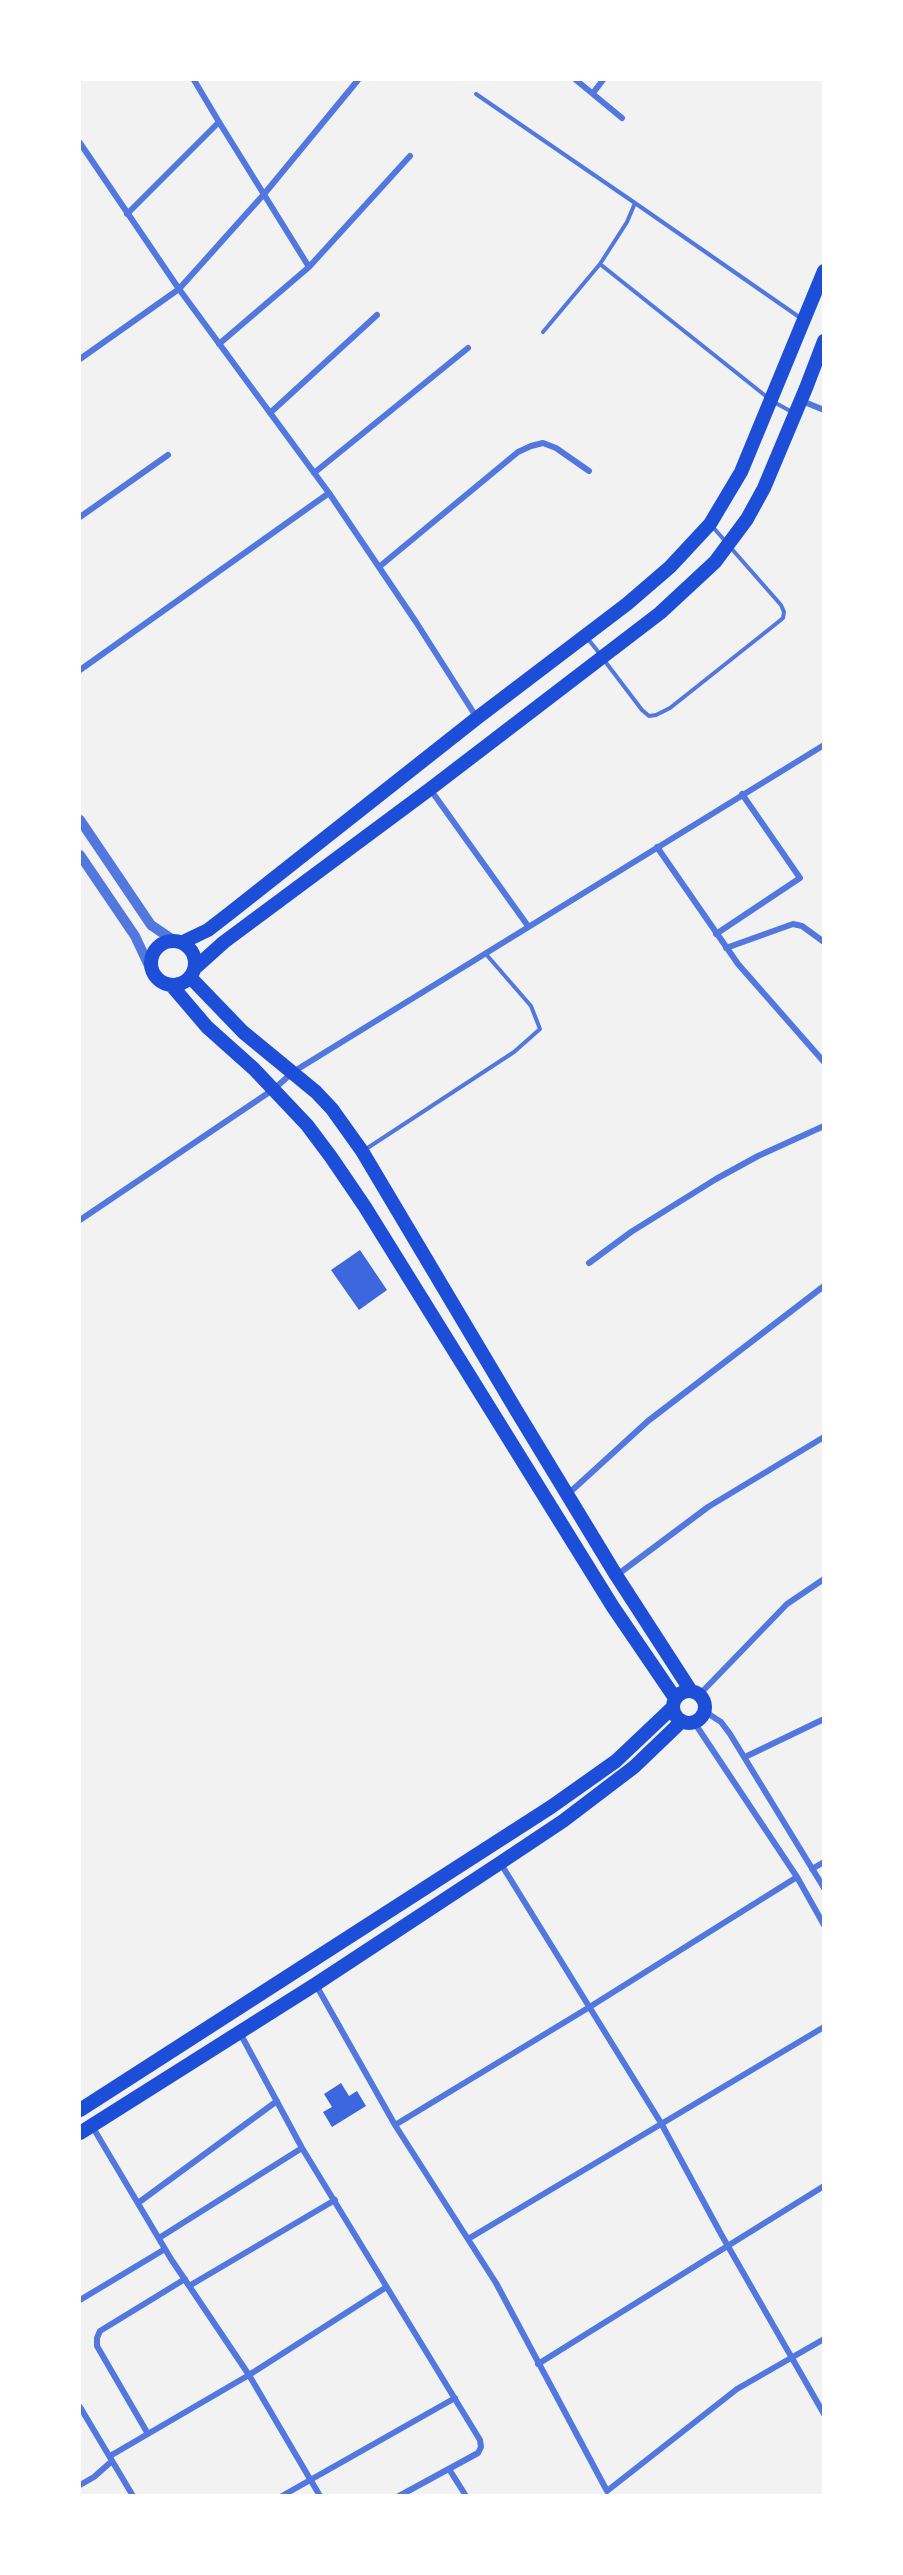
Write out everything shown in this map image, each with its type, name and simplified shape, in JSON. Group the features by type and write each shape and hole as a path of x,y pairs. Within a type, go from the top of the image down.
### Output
{"main road":[{"path":"824,271 741,472 710,524 670,567 627,604 477,718 208,930 178,941 163,942 155,948 150,957 150,968 155,976 162,983 172,986 182,984 224,942 430,789 602,657 691,585 729,545 764,488 824,341"},
{"path":"80,2133 316,1984 500,1863 562,1821 704,1711 703,1699 695,1693 616,1575 480,1352 362,1151 332,1109 293,1072 226,1017 193,973 195,958 191,949 178,941"},
{"path":"172,986 207,1027 274,1089 307,1125 365,1208 674,1702 675,1715 688,1722"},
{"path":"80,2110 551,1807 616,1761 682,1692 695,1693"}],"street":[{"path":"194,80 266,193 309,267"},
{"path":"80,359 179,289 266,193 358,80"},
{"path":"576,80 622,118"},
{"path":"593,93 603,80"},
{"path":"127,214 219,122"},
{"path":"80,143 179,289 329,493 477,718"},
{"path":"219,344 309,267 410,156"},
{"path":"270,413 377,315"},
{"path":"314,473 468,348"},
{"path":"798,407 824,410"},
{"path":"379,567 518,452 531,446 543,443 556,448 589,471"},
{"path":"80,517 168,455"},
{"path":"80,670 329,493"},
{"path":"80,1220 274,1089 293,1072 824,745"},
{"path":"430,789 528,926"},
{"path":"716,934 800,878 742,794"},
{"path":"80,820 151,925 178,941"},
{"path":"657,847 726,948 824,1062"},
{"path":"80,855 135,936 150,968"},
{"path":"726,948 779,927 793,924 802,926 824,942"},
{"path":"589,1263 631,1232 716,1179 758,1156 824,1126"},
{"path":"568,1494 648,1421 824,1286"},
{"path":"616,1575 708,1507 824,1437"},
{"path":"695,1693 787,1604 824,1579"},
{"path":"704,1711 721,1722 745,1757 824,1888"},
{"path":"745,1757 824,1719"},
{"path":"688,1722 797,1877 824,1924"},
{"path":"812,1869 824,1862"},
{"path":"500,1863 661,2123 824,2414"},
{"path":"395,2125 797,1877"},
{"path":"316,1984 395,2125 496,2283 606,2493 737,2389 824,2339"},
{"path":"468,2239 824,2028"},
{"path":"240,2032 302,2148 335,2200 385,2288 476,2433 481,2447 478,2453 399,2496"},
{"path":"138,2203 277,2102"},
{"path":"92,2125 165,2249 249,2375 320,2496"},
{"path":"159,2238 302,2148"},
{"path":"538,2364 824,2186"},
{"path":"189,2286 335,2200"},
{"path":"80,2300 165,2249"},
{"path":"148,2434 97,2346 97,2338 100,2331 184,2279"},
{"path":"80,2486 94,2477 111,2459 148,2434 249,2375 385,2288"},
{"path":"282,2496 454,2398"},
{"path":"80,2407 133,2496"},
{"path":"449,2469 466,2496"}],"lane":[{"path":"476,94 803,319"},
{"path":"543,332 600,264 627,222 635,203"},
{"path":"600,264 772,401 798,407"},
{"path":"586,636 649,716 670,708 783,618 782,605 710,524"},
{"path":"362,1151 514,1052 540,1029 531,1006 485,953"}],"building":[{"path":"360,1250 387,1290 359,1310 331,1270"},
{"path":"341,2083 349,2096 357,2091 366,2106 332,2127 323,2112 332,2107 324,2094"}]}
